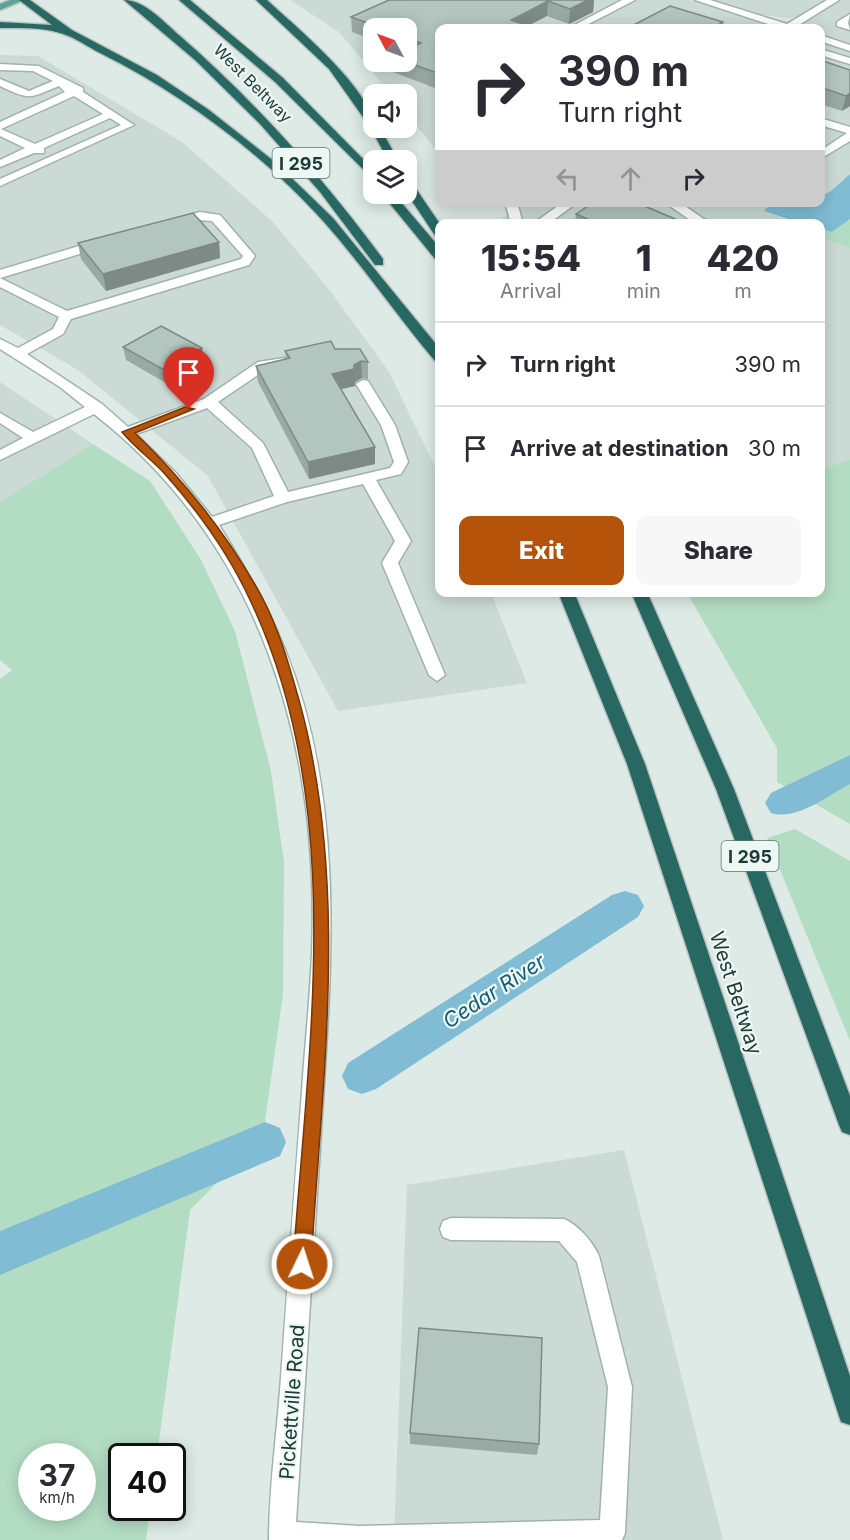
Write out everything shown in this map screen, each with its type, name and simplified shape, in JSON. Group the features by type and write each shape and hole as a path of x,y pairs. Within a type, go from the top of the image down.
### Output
{"highway":[{"path":"24,0 68,32 121,58 183,97 241,140 288,179 336,227 374,273 402,316 435,352"},
{"name":"West Beltway","path":"129,0 177,39 267,124 363,239 435,349"},
{"name":"West Beltway","path":"184,0 279,80 363,166"},
{"path":"260,0 333,67 363,110"},
{"path":"0,25 42,26 68,32"},
{"path":"417,199 435,226"},
{"path":"396,204 435,251"},
{"name":"West Beltway","path":"568,597 636,764 850,1413"},
{"name":"I 295","path":"641,597 743,836 850,1125"}],"main road":[{"path":"0,7 19,0"}],"street":[{"path":"582,24 630,0"},
{"path":"700,0 775,24"},
{"path":"727,9 742,0"},
{"path":"795,24 834,0"},
{"path":"850,17 840,24 850,27"},
{"path":"825,40 850,48"},
{"path":"825,54 850,61"},
{"path":"0,67 35,68 79,90 0,126"},
{"path":"0,82 29,94 61,83"},
{"path":"0,183 129,125 75,93"},
{"path":"0,164 111,114"},
{"path":"825,123 850,131"},
{"path":"0,132 55,158"},
{"path":"825,152 850,136"},
{"path":"546,219 564,207"},
{"path":"678,207 697,219"},
{"path":"0,282 66,316 245,262 249,256 216,218 200,216 161,223"},
{"path":"0,274 115,239"},
{"path":"19,353 58,331 66,316"},
{"name":"Pickettville Road","path":"0,343 19,353 97,407 128,432 167,470 210,523 256,598 282,661 298,722 313,794 320,870 322,952 282,1537"},
{"path":"128,432 209,402 263,365 298,357"},
{"path":"210,523 283,498 396,471 401,462 388,425 363,384"},
{"path":"209,402 258,446 283,498"},
{"path":"0,456 97,407"},
{"path":"0,417 33,438"},
{"path":"367,478 403,540 390,563 437,675"},
{"path":"282,1537 360,1539 613,1537 620,1387 587,1256 564,1230 451,1229"}],"shaded area":[{"path":"290,0 690,0 765,24 435,24 435,148 417,126 417,84 383,84 373,72 417,72 417,18 363,18 363,61 339,32"},
{"path":"708,0 827,0 800,16 788,18 754,14"},
{"path":"840,0 850,0 850,44 825,36 825,24 803,24"},
{"path":"825,42 850,50 850,174 825,194"},
{"path":"0,55 38,56 182,142 272,221 331,292 389,372 435,467 435,597 493,597 527,683 338,711 208,476 78,370 0,325"},
{"path":"518,207 768,207 764,211 785,219 501,219"},
{"path":"825,239 850,248 850,459 825,468"},
{"path":"0,382 93,444 0,502"},
{"path":"624,1150 723,1540 394,1540 407,1185"}],"green space":[{"path":"850,219 850,248 825,239 825,230 832,232"},
{"path":"93,444 150,481 200,558 235,631 271,771 284,863 283,994 263,1136 190,1210 159,1443 108,1443 108,1521 148,1521 146,1540 0,1540 0,679 12,670 0,660 0,502"},
{"path":"850,459 850,824 777,782 777,748 689,597 825,597 825,468"},
{"path":"795,829 850,861 850,1041 767,838"}],"water":[{"path":"850,174 850,219 832,232 825,230 825,219 788,219 764,211 768,207 825,207 825,194"}],"building":[{"path":"389,0 588,0 570,9 548,1 511,20 522,24 435,24 435,72 417,66 417,45 421,43 417,41 417,18 363,18 363,21 351,17"},
{"path":"670,6 723,22 720,24 636,24"},
{"path":"825,62 850,70 850,93 846,96 825,89"},
{"path":"586,207 647,207 675,219 588,219 576,214"},
{"path":"193,213 219,242 103,274 78,243"},
{"path":"161,326 202,348 164,370 123,347"},
{"path":"331,341 335,349 360,349 368,362 361,361 354,365 354,369 332,374 375,447 308,462 256,366 290,358 285,351"},
{"path":"419,1328 542,1338 539,1444 410,1433"}],"waterway":[{"name":"Cedar River","path":"783,803 850,768"},
{"name":"Cedar River","path":"362,1076 625,906"},
{"path":"0,1253 265,1142"}],"route":[{"path":"189,409 128,432 167,470 205,516 233,556 256,598 282,661 313,794 320,870 322,952 302,1264"}]}
